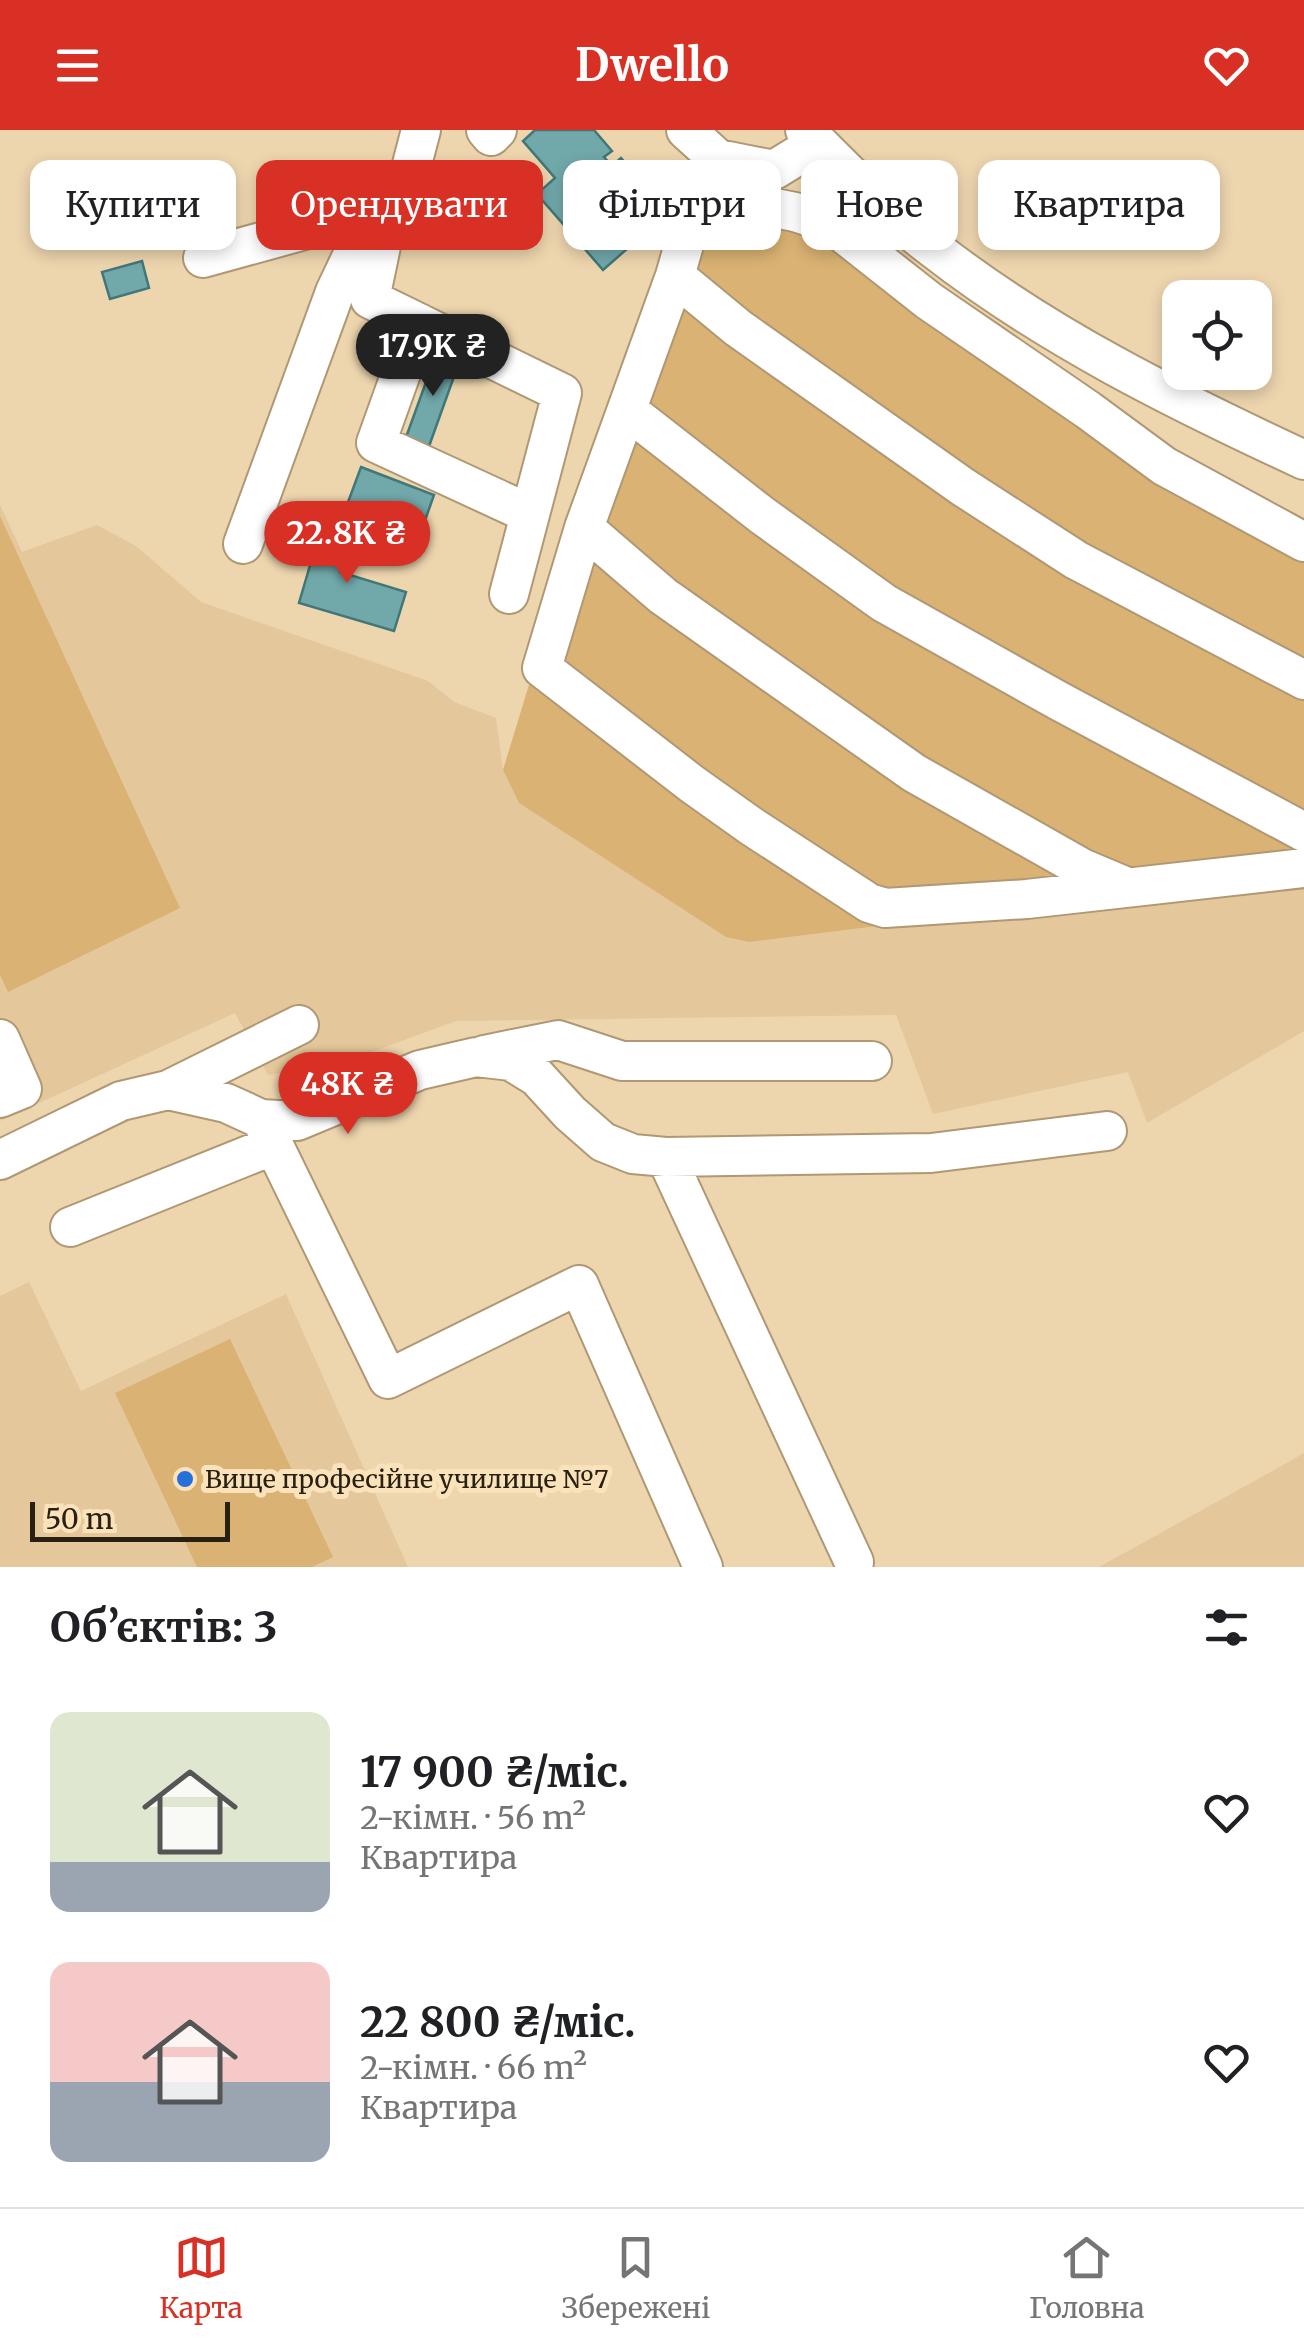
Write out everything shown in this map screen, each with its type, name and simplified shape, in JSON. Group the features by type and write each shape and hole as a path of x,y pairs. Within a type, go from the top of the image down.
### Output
{"street":[{"path":"413,160 421,130"},
{"path":"486,130 492,136 497,130"},
{"path":"686,130 718,159 774,170 812,136 908,228 1015,308 1108,363 1304,460"},
{"path":"1304,542 1164,466 929,301 830,223 759,205 717,212 697,225 685,241 676,276 584,528 542,668 692,784 869,903 884,908 1027,899 1304,868"},
{"path":"203,258 256,243"},
{"path":"242,544 335,292 356,250"},
{"path":"380,250 370,300 562,393 509,594"},
{"path":"676,276 738,328 1044,540 1304,680"},
{"path":"419,324 376,443 530,514"},
{"path":"627,410 763,516 884,603 1304,832"},
{"path":"584,528 663,596 914,774 1082,868 1127,887"},
{"path":"0,1160 121,1101 168,1090 299,1025"},
{"path":"0,1039 22,1088 0,1098"},
{"path":"70,1227 268,1132 420,1070 476,1057 558,1040 622,1061 872,1060"},
{"path":"476,1057 510,1061 537,1077 603,1142 633,1154 666,1157 931,1153 1107,1131"},
{"path":"168,1090 226,1103 268,1132 388,1378 578,1285 703,1567"},
{"path":"666,1157 854,1562"}],"shaded area":[{"path":"781,201 801,203 801,250 886,250 1168,458 1304,528 1304,873 749,942 726,937 519,803 503,770 672,250 781,250"},
{"path":"0,505 22,552 97,525 136,546 201,602 428,681 454,702 496,718 503,770 519,803 749,942 1304,873 1304,1031 1147,1123 1128,1072 933,1114 896,1015 456,1021 350,1060 268,1075 235,1013 0,1121"},
{"path":"0,516 180,908 8,992 0,975"},
{"name":"Вище професійне училище №7","path":"29,1282 81,1391 286,1294 408,1567 0,1567 0,1296"},
{"path":"230,1339 333,1557 312,1567 197,1567 115,1393"},
{"path":"1304,1453 1304,1567 1099,1567 1249,1484"}],"building":[{"path":"535,130 594,130 612,151 604,157 607,160 563,160 563,224 543,201 543,189 555,178 523,141"},
{"path":"586,250 626,250 603,270"},
{"path":"142,261 149,288 110,299 102,272"},
{"path":"438,349 461,357 428,449 405,440"},
{"path":"361,467 434,495 418,540 344,513"},
{"path":"316,527 350,538 340,572 406,592 394,631 299,603"}],"place":[{"name":"Вище професійне училище №7","path":"185,1479"}]}
